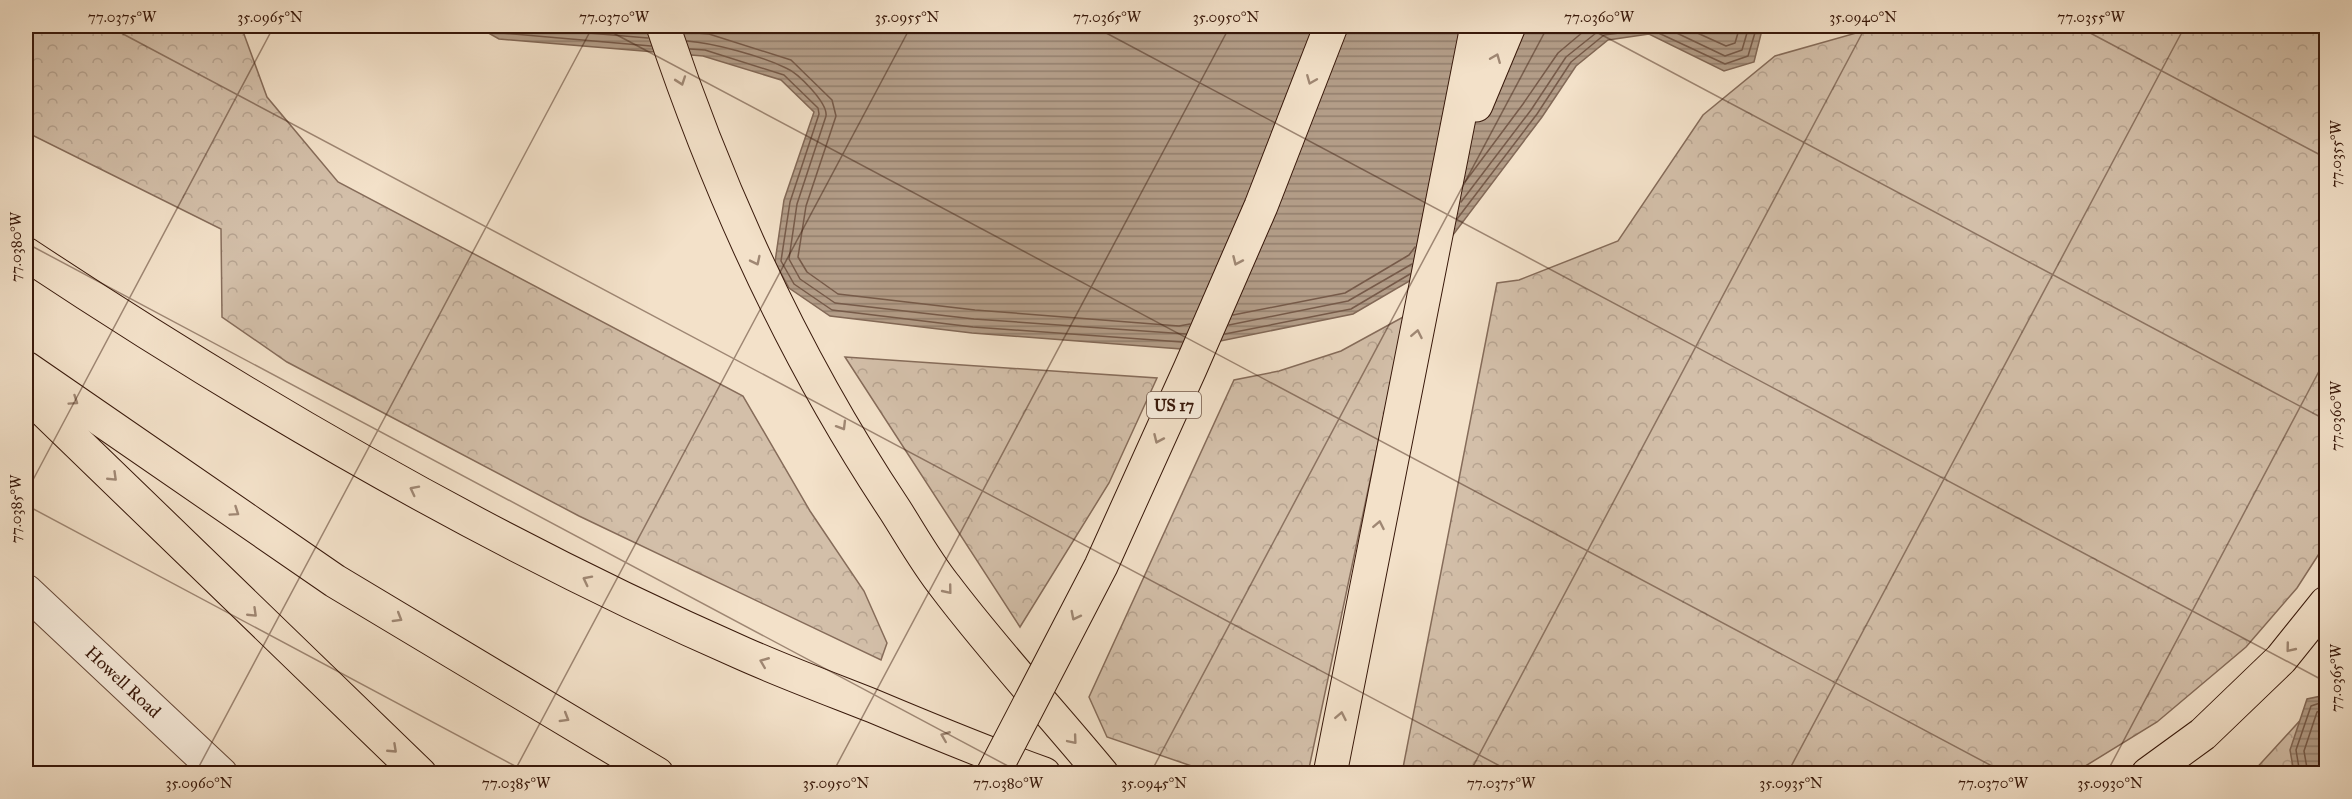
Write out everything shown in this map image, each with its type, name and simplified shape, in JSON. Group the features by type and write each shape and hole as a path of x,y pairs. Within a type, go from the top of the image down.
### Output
{"highway":[{"path":"663,26 688,101 741,230 813,376 869,471 944,585 1102,774"},
{"name":"US 17","path":"996,766 1101,566 1186,379 1261,207 1331,26"},
{"path":"1330,774 1478,26"},
{"path":"1449,170 1509,26"},
{"path":"26,254 232,386 402,483 592,582 745,655 996,766 1044,774"},
{"path":"26,368 335,581 657,774"},
{"path":"26,393 420,774"},
{"path":"2148,774 2212,726 2281,659 2326,603"}],"street":[{"name":"Howell Road","path":"26,591 220,774"}],"green space":[{"path":"26,26 241,26 267,97 338,182 743,396 810,511 864,591 887,643 881,660 579,516 287,362 222,317 221,229 26,132"},
{"path":"1868,26 2326,26 2326,543 2297,588 2246,647 2157,722 2074,773 1402,773 1497,283 1519,280 1618,241 1703,115 1775,56 1867,30"},
{"path":"1405,316 1308,773 1212,773 1107,737 1089,697 1234,380 1279,371 1341,351"},
{"path":"845,357 1157,378 1109,483 1020,627"},
{"path":"2326,692 2326,773 2252,773"}],"water":[{"path":"476,26 1763,26 1754,62 1724,71 1649,34 1608,40 1576,66 1542,117 1425,272 1353,314 1181,349 972,333 830,316 789,288 775,262 784,200 814,112 781,80 703,56 499,39"},
{"path":"2326,695 2326,773 2294,773 2290,750 2307,699"}]}
